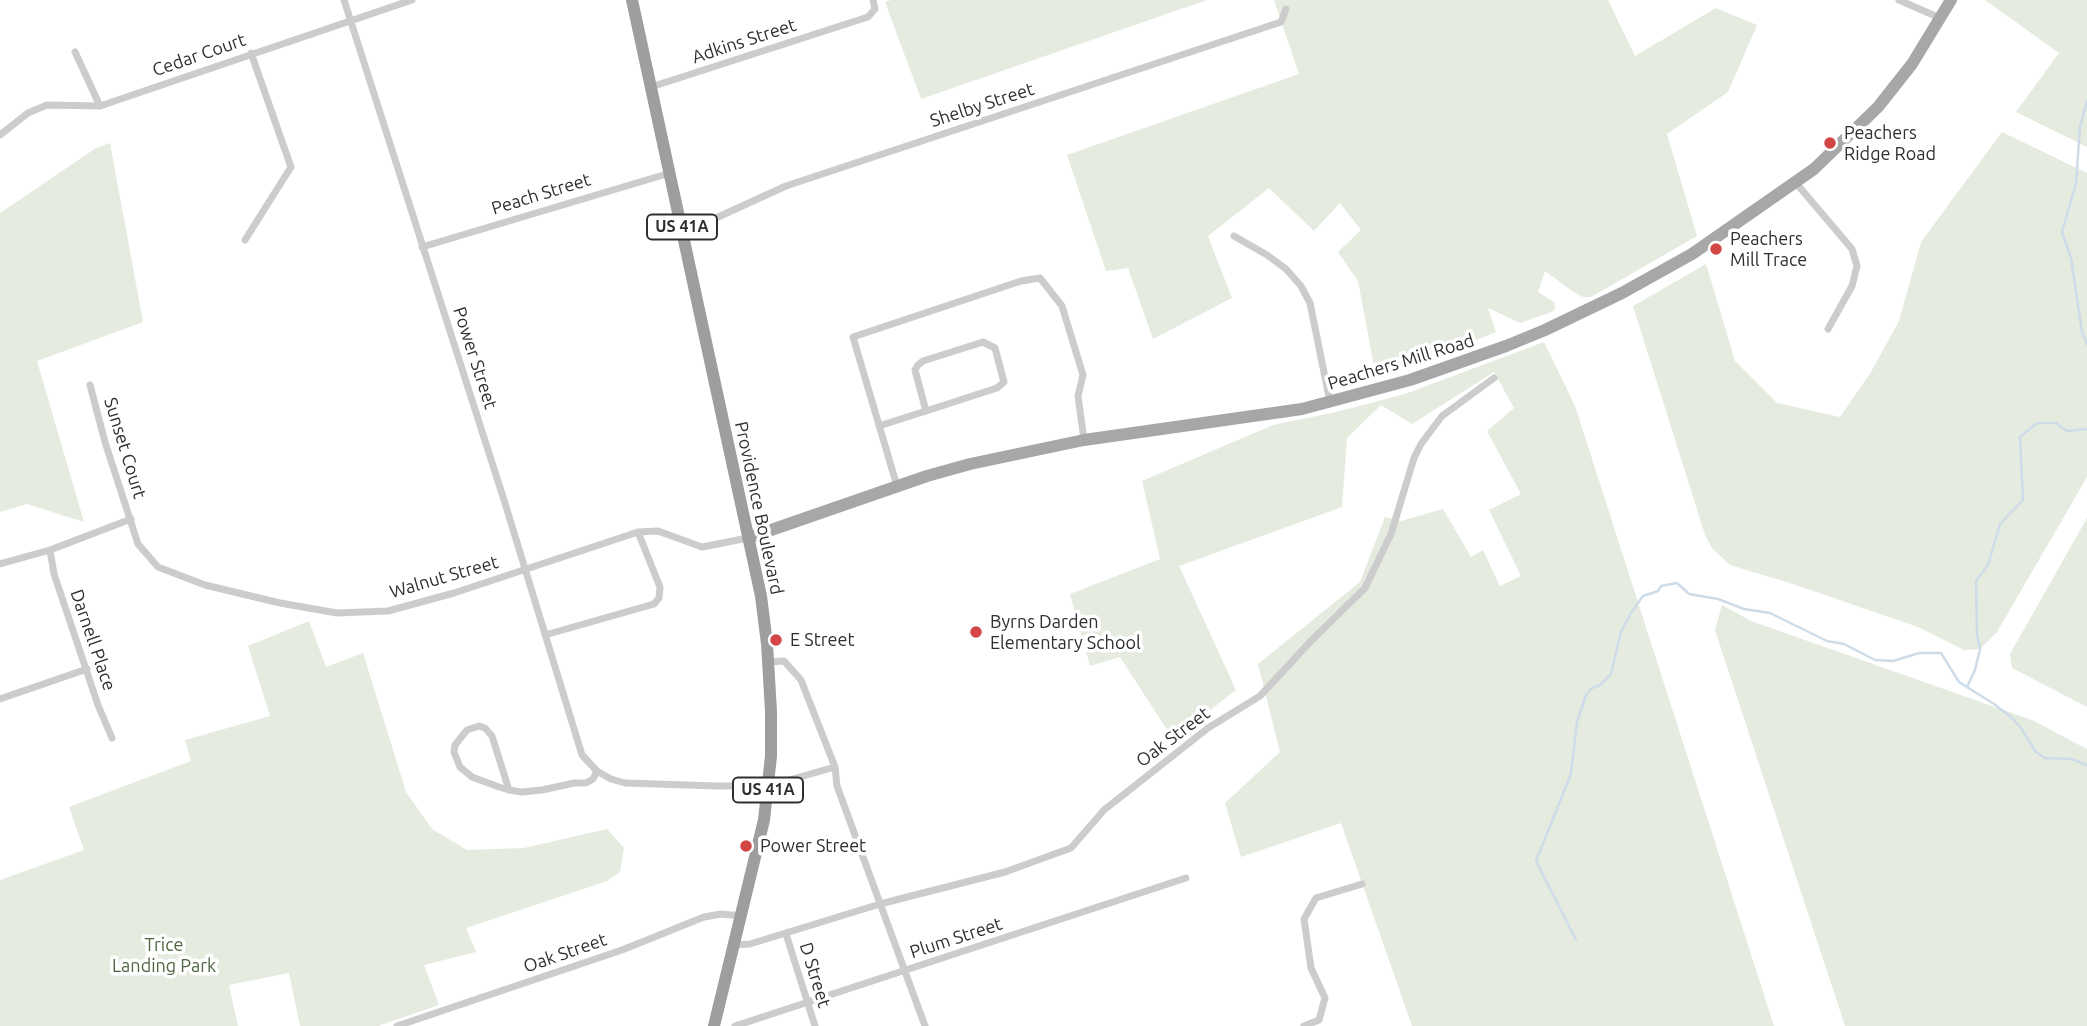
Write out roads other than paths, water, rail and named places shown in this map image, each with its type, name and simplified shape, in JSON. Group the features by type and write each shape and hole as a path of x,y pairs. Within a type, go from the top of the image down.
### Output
{"highway":[{"name":"Providence Boulevard","path":"636,1 651,88 761,596 768,662 771,711 768,786 761,833 714,1026"}],"main road":[{"name":"Peachers Mill Road","path":"748,538 897,486 970,464 1084,440 1271,415 1331,402 1410,380 1545,330 1662,272 1719,237 1796,183 1831,154 1878,107 1912,64 1951,0"}],"street":[{"name":"Power Street","path":"344,0 526,569 582,755 597,771"},
{"name":"Cedar Court","path":"0,135 28,113 47,105 100,106 412,0"},
{"name":"Adkins Street","path":"651,88 868,17 875,9 873,0"},
{"path":"1899,0 1941,18"},
{"name":"Shelby Street","path":"683,233 786,186 1281,22 1286,9"},
{"path":"75,52 100,106"},
{"path":"245,240 291,167 251,53"},
{"name":"Peach Street","path":"422,247 670,173"},
{"path":"1796,183 1852,249 1857,266 1852,286 1828,329"},
{"path":"1234,236 1279,264 1301,286 1310,303 1331,402"},
{"path":"897,486 853,337 988,291 1040,278 1062,306 1083,375 1078,396 1084,440"},
{"path":"879,426 926,411 997,388 1004,382 995,348 984,342 923,361 918,365 915,370 926,411"},
{"name":"Oak Street","path":"734,945 750,944 880,904 1005,872 1071,848 1104,810 1208,728 1260,696 1311,641 1365,589 1391,534 1414,458 1421,444 1442,416 1494,378"},
{"name":"Sunset Court","path":"90,386 105,442 131,519"},
{"path":"0,564 50,550 131,519"},
{"name":"Walnut Street","path":"131,519 138,544 158,567 205,585 337,613 388,611 454,593 638,532 658,531 702,547 748,538"},
{"path":"545,635 654,604 659,598 660,587 638,532"},
{"name":"Darnell Place","path":"50,550 54,574 112,737"},
{"path":"768,662 784,660 800,680 835,767 837,786 925,1026"},
{"path":"0,699 87,669"},
{"path":"509,790 492,736 485,727 467,730 455,745 454,752 460,767 472,777 509,790 522,792 586,783 593,779 597,771 625,783 768,786 835,767"},
{"name":"Plum Street","path":"736,1026 1186,878"},
{"path":"1304,1026 1319,1020 1325,998 1311,968 1304,919 1316,898 1362,884"},
{"name":"Oak Street","path":"397,1026 622,950 704,917 720,914 742,916"},
{"name":"D Street","path":"786,934 815,1026"}],"waterway":[{"path":"2087,101 2080,127 2076,183 2062,232 2071,258 2082,332 2087,344"},
{"path":"1967,687 1980,649 1977,634 1976,581 1988,565 2000,524 2023,500 2020,437 2037,423 2056,423 2067,431 2087,429"},
{"path":"1576,940 1536,861 1571,774 1577,722 1586,695 1611,674 1621,632 1631,613 1643,596 1658,591 1661,586 1677,583 1689,594 1770,613 1827,641 1844,644 1875,660 1893,661 1919,653 1941,653 1959,682 2011,717 2036,752 2045,758 2072,759 2087,765"}],"place":[{"name":"Peachers Ridge Road","path":"1830,143"},
{"name":"Peachers Mill Trace","path":"1716,249"},
{"name":"Byrns Darden Elementary School","path":"976,632"},
{"name":"E Street","path":"776,640"},
{"name":"Power Street","path":"746,846"}],"park label":[{"name":"Trice Landing Park","path":"164,955"}]}
